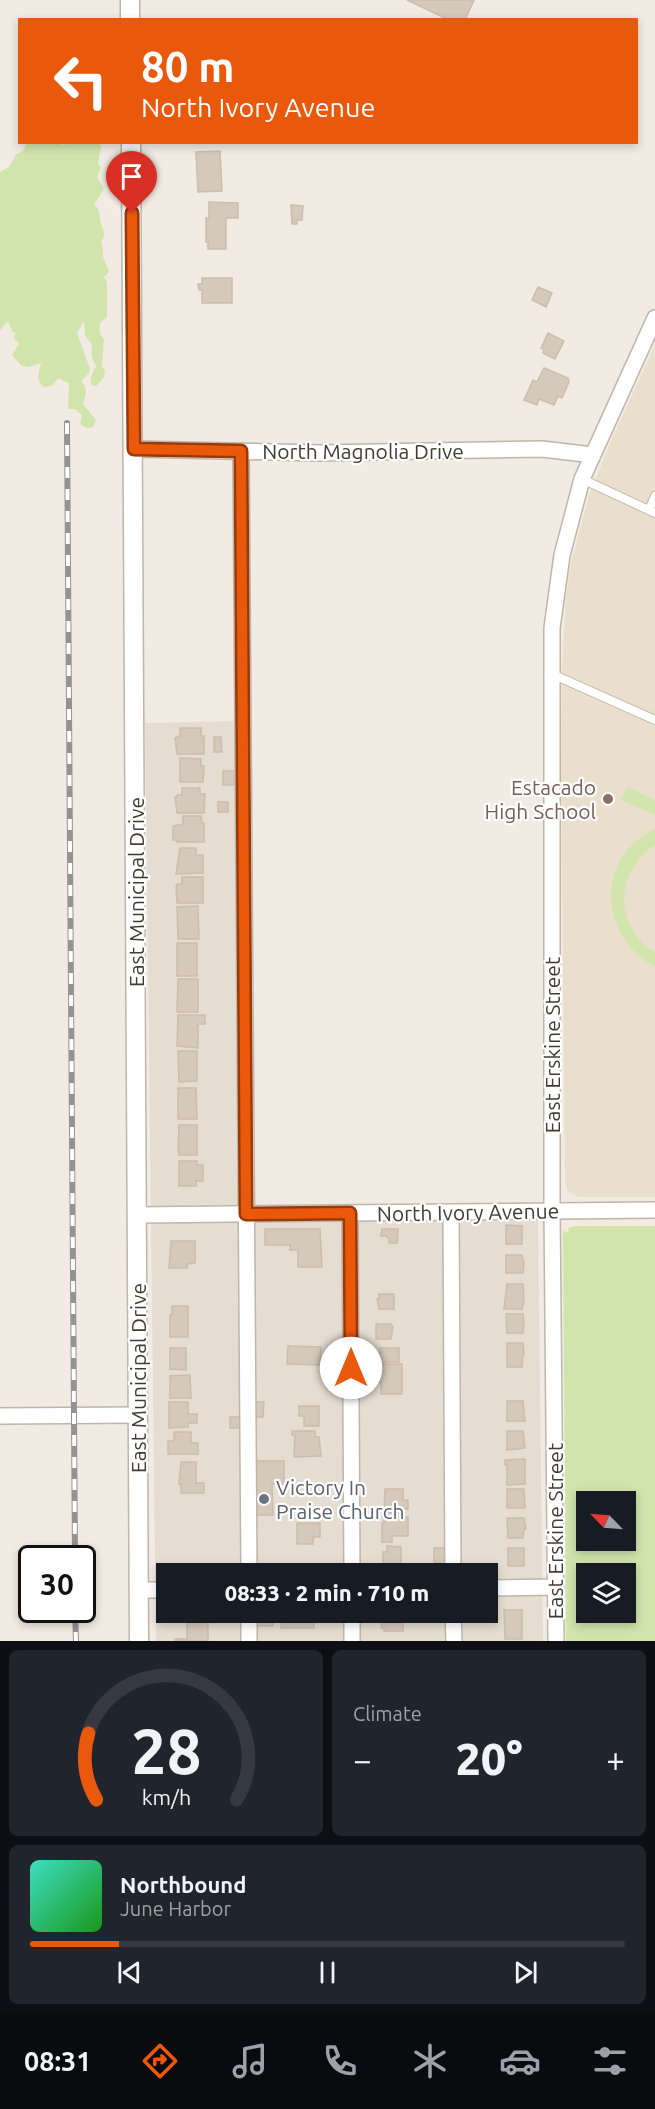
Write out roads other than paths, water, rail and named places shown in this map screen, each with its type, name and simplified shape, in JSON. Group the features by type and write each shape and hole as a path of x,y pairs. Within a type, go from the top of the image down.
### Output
{"street":[{"path":"129,0 130,18"},
{"name":"East Municipal Drive","path":"131,144 139,1641"},
{"name":"East Erskine Street","path":"556,1641 552,1210 552,628 562,555 582,479 655,318"},
{"name":"North Magnolia Drive","path":"134,449 320,453 543,449 592,455"},
{"path":"241,451 249,1563"},
{"name":"North Ivory Avenue","path":"137,1215 655,1210"},
{"path":"451,1212 453,1563"},
{"path":"350,1213 352,1563"},
{"path":"0,1416 138,1415"},
{"path":"498,1588 555,1587"},
{"path":"139,1590 156,1590"},
{"path":"249,1623 249,1641"},
{"path":"352,1623 352,1641"},
{"path":"453,1623 454,1641"}],"lane":[{"path":"582,479 652,511 655,496"},
{"path":"551,673 655,720"}],"railway":[{"path":"67,423 75,1545"},
{"path":"75,1623 76,1641"}],"place":[{"name":"Estacado High School","path":"608,799"},
{"name":"Victory In Praise Church","path":"264,1499"}]}
